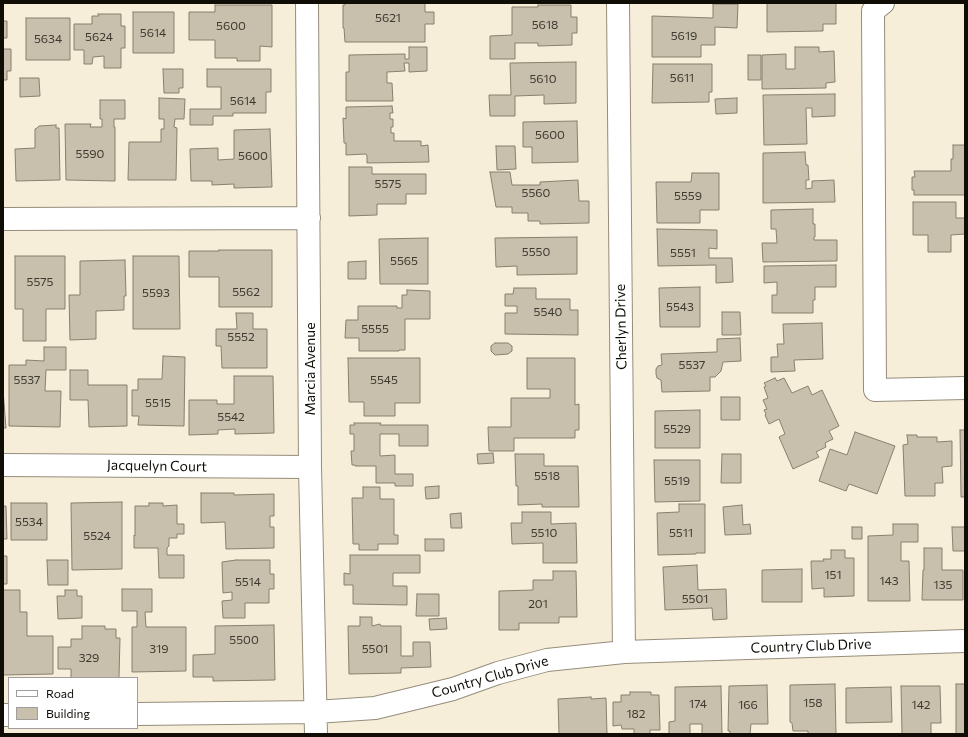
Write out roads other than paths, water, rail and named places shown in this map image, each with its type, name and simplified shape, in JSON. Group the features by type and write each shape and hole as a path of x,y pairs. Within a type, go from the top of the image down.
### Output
{"street":[{"name":"Marcia Avenue","path":"307,3 310,467 316,734"},
{"name":"Cherlyn Drive","path":"618,3 624,652"},
{"path":"883,3 874,11 876,390 965,388"},
{"path":"3,219 309,218"},
{"name":"Jacquelyn Court","path":"3,465 310,467"},
{"name":"Country Club Drive","path":"138,714 316,712 375,708 453,689 498,673 547,660 624,652 965,641"}]}
